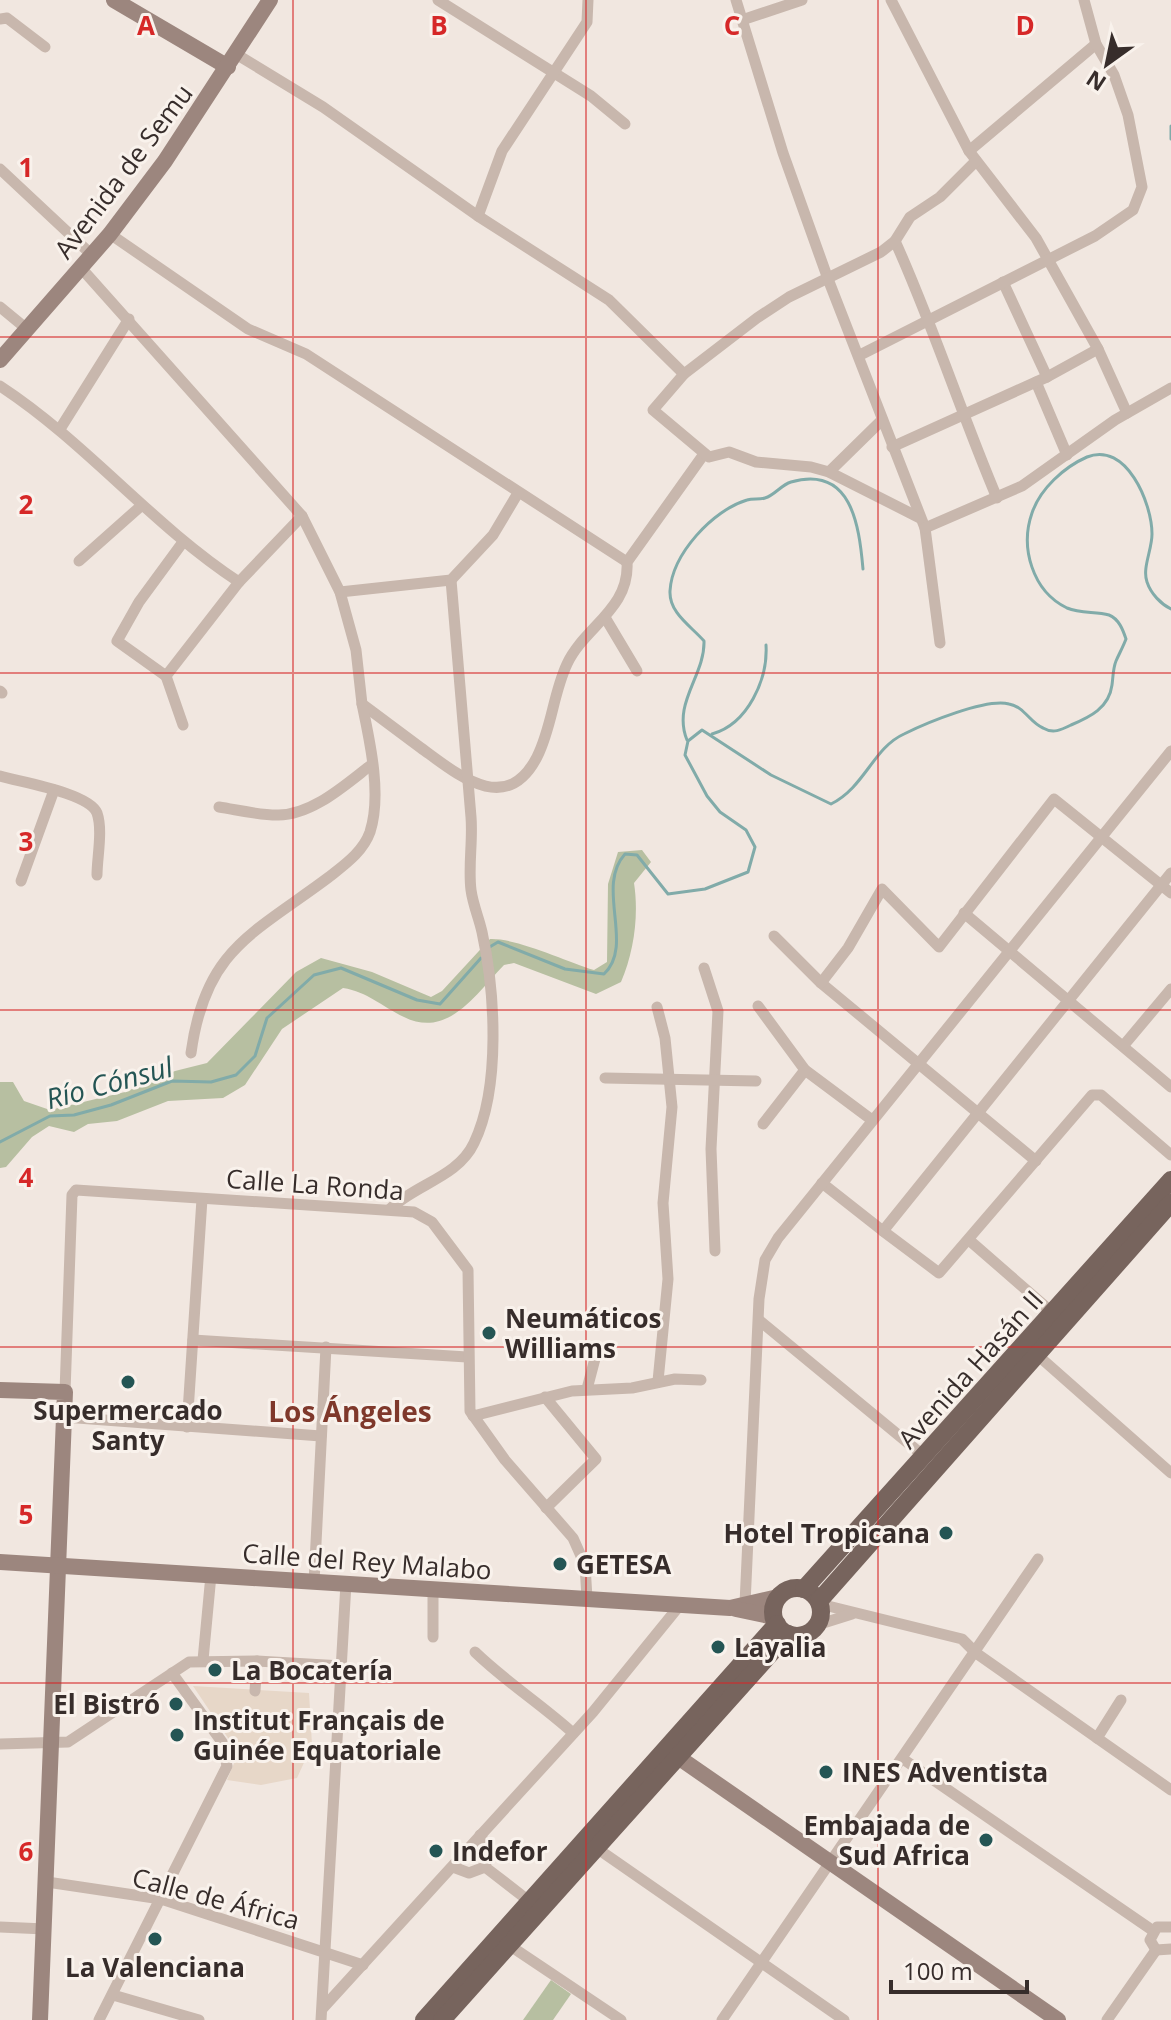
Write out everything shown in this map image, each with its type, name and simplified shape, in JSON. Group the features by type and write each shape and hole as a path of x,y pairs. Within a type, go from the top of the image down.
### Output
{"main road":[{"name":"Avenida Hasán II","path":"814,1598 1032,1350 1054,1315 1171,1180"},
{"name":"Avenida Hasán II","path":"814,1598 925,1457 1032,1350 1171,1203"},
{"path":"442,2020 678,1757 780,1625 778,1597 790,1589 814,1598 817,1625 807,1633 780,1625"},
{"path":"424,2020 780,1625"}],"street":[{"path":"114,0 323,107 478,216 609,300 684,374"},
{"name":"Avenida de Semu","path":"0,360 110,234 232,60 270,0"},
{"path":"438,0 556,74 625,124"},
{"path":"478,216 502,151 556,74 587,22 588,0"},
{"path":"736,0 828,279 923,523 940,643"},
{"path":"742,20 802,0"},
{"path":"891,0 973,156 1017,211 1046,258 1098,349 1127,413"},
{"path":"860,355 1046,258 1095,236 1133,210 1142,187 1128,115 1114,75 1096,44 1084,0"},
{"path":"0,19 7,18 45,47"},
{"path":"1096,44 973,156 940,197 910,217 895,241 789,297 684,374 653,410 713,459 729,452 756,462 796,464 829,472 923,523 997,498 1171,388"},
{"path":"0,169 87,262 129,319 203,408 302,516 340,592 356,650 371,765 373,814 366,841 336,871 236,946 204,993 191,1053"},
{"path":"110,234 248,329 269,341 306,354 627,562"},
{"path":"895,241 930,319 962,415 997,498"},
{"path":"1003,282 1042,379 1067,455"},
{"path":"0,307 28,330"},
{"path":"60,429 129,319"},
{"path":"892,447 1042,379 1098,349"},
{"path":"0,386 60,429 183,542 239,582"},
{"path":"829,472 882,420"},
{"path":"362,704 465,781 477,786 502,787 524,776 553,719 567,664 606,619 625,578 627,562 704,454"},
{"path":"340,592 451,580 493,535 518,493"},
{"path":"79,561 141,506"},
{"path":"166,676 239,582 302,516"},
{"path":"183,542 139,602 117,641 166,676 183,725"},
{"path":"390,1209 408,1192 450,1172 474,1145 485,1109 492,1047 491,996 482,931 471,890 471,818 465,781 451,580"},
{"path":"606,619 637,671"},
{"path":"738,1606 760,1321 759,1299 765,1260 778,1238 872,1120 1171,751"},
{"path":"219,807 278,815 296,813 327,797 371,765"},
{"path":"0,776 77,798 97,811 97,875"},
{"path":"21,881 54,790"},
{"path":"821,983 848,948 882,889 939,947 1054,799 1166,889"},
{"path":"883,1231 1067,998 1166,889 1171,873"},
{"path":"964,913 1171,1087"},
{"path":"774,936 821,983 975,1114 1036,1161"},
{"path":"704,968 718,1011 711,1149 715,1251"},
{"path":"1124,1045 1171,989"},
{"path":"758,1006 805,1070 872,1120"},
{"path":"657,1007 670,1079 671,1143 663,1203 668,1279 658,1381"},
{"path":"763,1124 805,1070"},
{"path":"605,1078 756,1081"},
{"path":"822,1183 939,1273 1092,1095 1101,1095 1171,1155"},
{"name":"Calle La Ronda","path":"65,1392 72,1195 76,1190 94,1191 390,1209 409,1211 432,1222 466,1265 469,1287 468,1402 473,1416"},
{"path":"408,1192 409,1211"},
{"path":"187,1427 202,1199"},
{"path":"969,1240 1054,1315"},
{"path":"760,1321 925,1457"},
{"path":"193,1340 467,1357"},
{"path":"314,1582 326,1347"},
{"path":"1032,1350 1171,1473"},
{"path":"587,1389 597,1351"},
{"path":"587,1598 582,1556 573,1538 473,1416 587,1389 632,1388 658,1381 701,1380"},
{"path":"0,1390 65,1392 40,2020"},
{"path":"545,1397 596,1459 546,1508"},
{"path":"64,1417 321,1436"},
{"path":"722,2020 1038,1559"},
{"name":"Calle del Rey Malabo","path":"0,1562 680,1605 738,1606 778,1597"},
{"path":"203,1660 211,1575"},
{"path":"323,2016 346,1583"},
{"path":"433,1591 433,1637"},
{"path":"814,1598 853,1614 954,1636 967,1642 976,1653 1171,1790"},
{"path":"323,2016 363,1965 573,1733 680,1605"},
{"name":"Calle del Rey Malabo","path":"738,1606 780,1625"},
{"path":"817,1625 853,1614"},
{"path":"475,1652 507,1682 534,1697 573,1733"},
{"path":"0,1744 68,1742 189,1662 257,1661 342,1666"},
{"path":"255,1691 257,1661"},
{"path":"99,2020 223,1774 227,1758 222,1742 172,1673"},
{"path":"1097,1738 1121,1700"},
{"path":"678,1757 1058,2020"},
{"path":"903,1759 1152,1930"},
{"path":"453,1867 469,1873 485,1867 490,1854 480,1835"},
{"path":"595,1847 844,2020"},
{"path":"485,1867 529,1901"},
{"name":"Calle de África","path":"47,1882 161,1899 363,1965"},
{"path":"1152,1930 1162,1925 1171,1928"},
{"path":"0,1927 45,1929"},
{"path":"1152,1930 1150,1943 1156,1950"},
{"path":"509,1945 621,2020"},
{"path":"1156,1950 1171,1949"},
{"path":"1107,2020 1156,1950"},
{"path":"113,1995 199,2020"}],"green space":[{"path":"642,850 651,862 634,883 634,933 621,982 596,994 514,963 504,965 460,1010 434,1022 404,1017 367,996 343,988 282,1029 245,1085 223,1098 168,1101 117,1121 88,1124 74,1132 49,1126 32,1137 6,1167 0,1168 0,1082 13,1082 24,1101 50,1110 125,1092 175,1071 207,1063 296,972 321,958 372,972 431,997 442,991 490,939 527,946 594,970 607,962 608,884 618,852"},
{"path":"551,1980 571,1994 553,2020 523,2020"}],"shaded area":[{"path":"193,1686 309,1693 312,1745 297,1778 261,1785 227,1780 235,1761 232,1744"}],"waterway":[{"path":"1171,126 1171,139"},
{"name":"Río Cónsul","path":"488,948 498,942 565,969 604,974 613,962 616,948 613,883 617,867 625,854 637,855 668,894 705,889 748,872 755,847 746,830 720,812 707,796 685,755 688,741 702,730 771,775 831,804 852,788 893,740 956,713 986,705 1009,704 1019,708 1038,725 1054,731 1098,711 1110,693 1115,664 1126,639 1118,622 1109,615 1072,610 1045,591 1032,567 1027,540 1032,513 1047,487 1087,457 1101,454 1114,458 1125,466 1142,492 1152,534 1147,582 1157,598 1171,609"},
{"path":"687,740 683,714 700,666 704,641 677,613 670,591 678,563 708,523 734,505 749,499 769,497 791,482 811,479 827,482 839,490 848,502 858,534 863,569"},
{"path":"712,734 736,721 753,698 763,672 766,645"},
{"name":"Río Cónsul","path":"0,1142 50,1116 74,1115 111,1105 172,1081 211,1082 236,1075 255,1056 267,1018 314,975 341,968 417,1000 440,1004 481,958"}],"place":[{"name":"Neumáticos Williams","path":"489,1333"},
{"name":"Supermercado Santy","path":"128,1382"},
{"name":"Hotel Tropicana","path":"946,1533"},
{"name":"GETESA","path":"560,1564"},
{"name":"Layalia","path":"718,1647"},
{"name":"La Bocatería","path":"215,1670"},
{"name":"El Bistró","path":"176,1704"},
{"name":"Institut Français de Guinée Equatoriale","path":"177,1735"},
{"name":"INES Adventista","path":"826,1772"},
{"name":"Embajada de Sud Africa","path":"986,1840"},
{"name":"Indefor","path":"436,1851"},
{"name":"La Valenciana","path":"155,1939"}],"district":[{"name":"Los Ángeles","path":"350,1411"}]}
